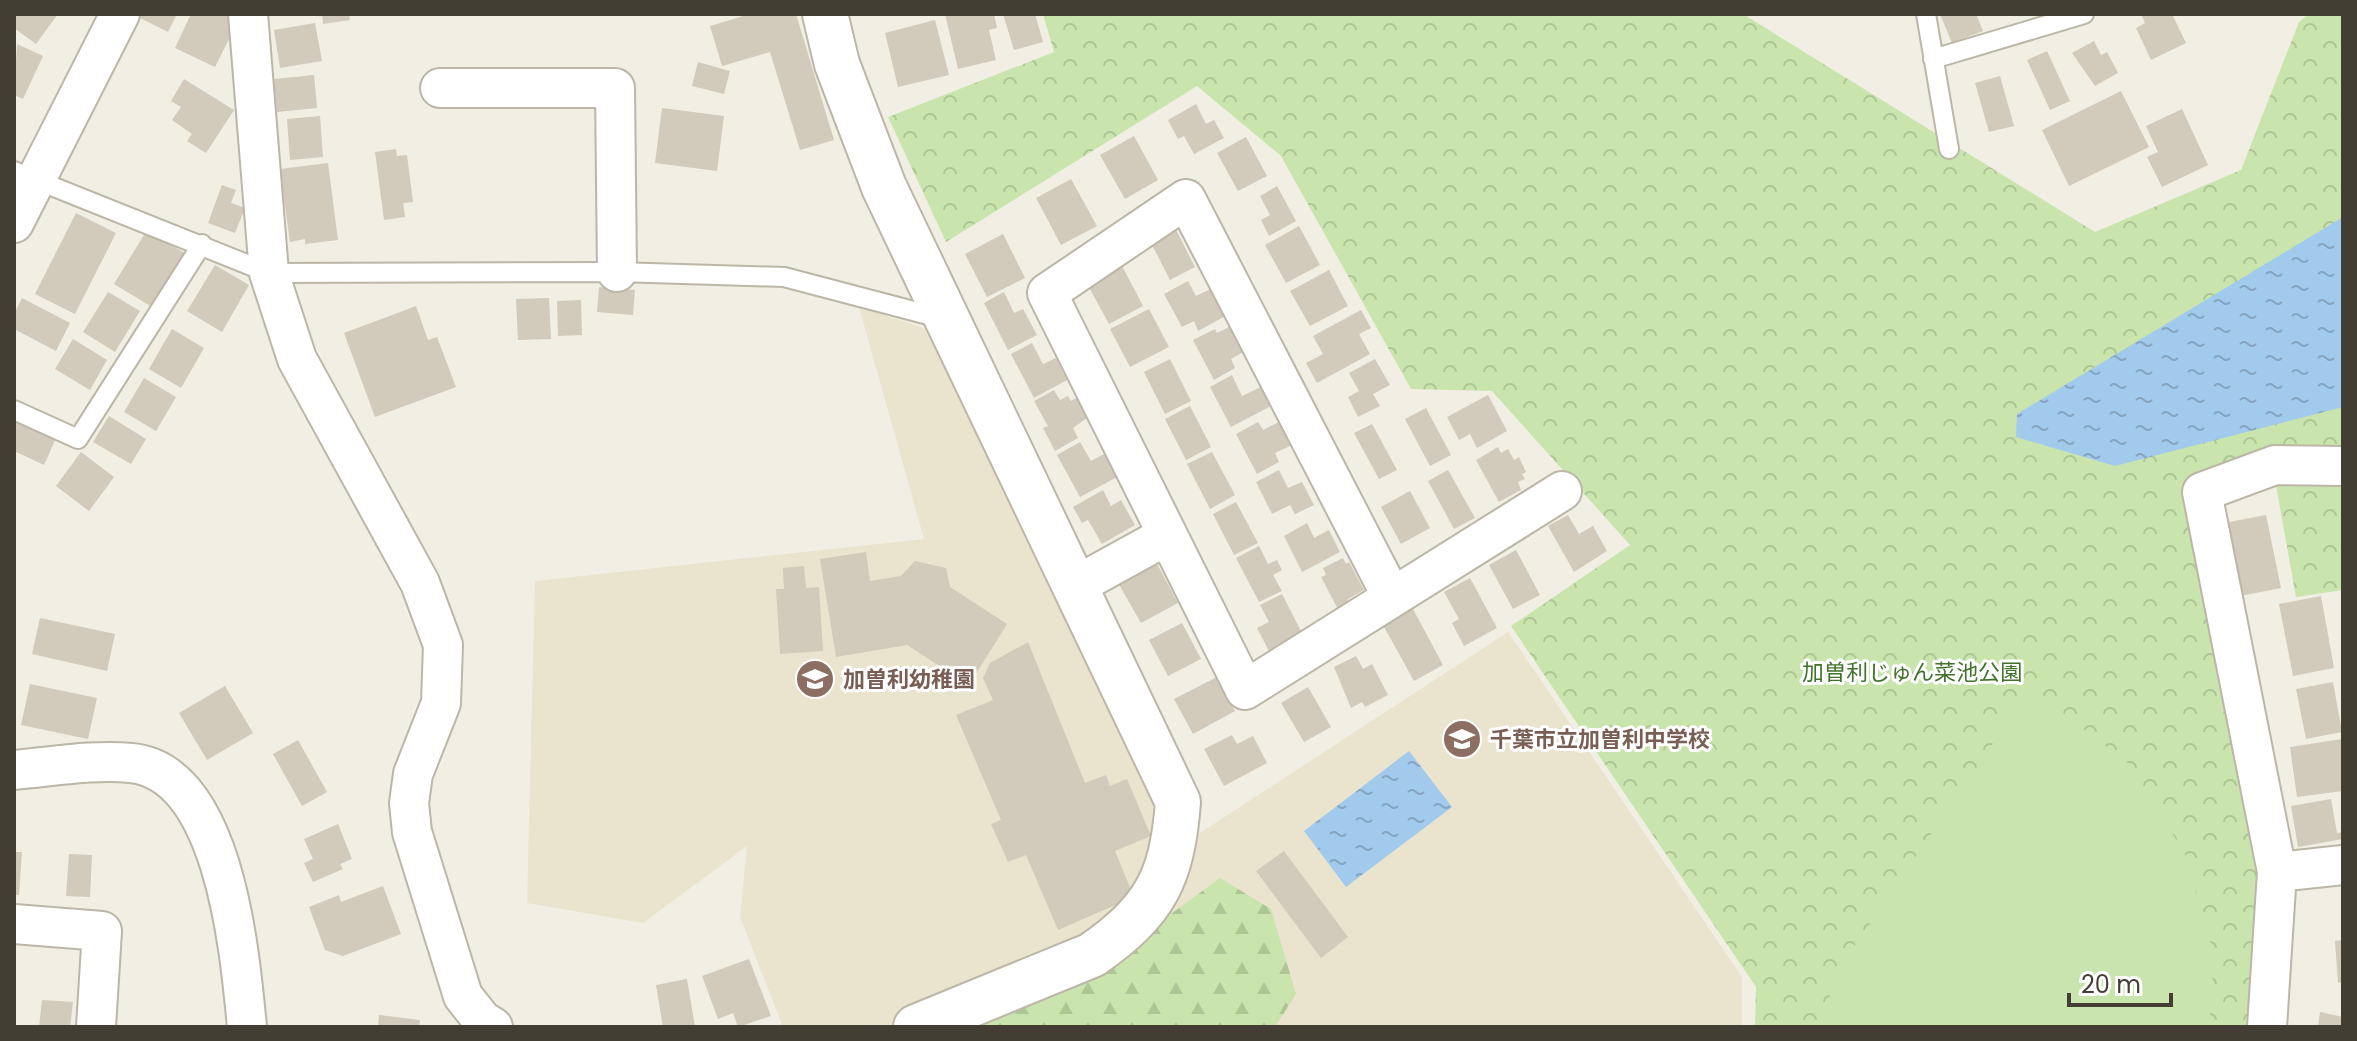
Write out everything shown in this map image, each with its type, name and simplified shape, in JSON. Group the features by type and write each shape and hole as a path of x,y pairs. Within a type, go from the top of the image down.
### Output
{"street":[{"path":"14,223 25,176 120,14"},
{"path":"248,14 269,273 297,359 420,583 443,645 441,703 413,774 409,803 412,832 463,996 482,1020 493,1027"},
{"path":"825,14 837,64 859,125 947,320 1077,585 1178,802 1174,850 1156,897 1116,938 1092,955 916,1027"},
{"path":"440,88 615,88 617,272"},
{"path":"1392,597 1186,199 1047,293 1245,690 1562,491"},
{"path":"2267,1027 2277,872 2202,492 2275,465 2343,466"},
{"path":"1077,585 1166,536"},
{"path":"14,770 133,763 165,776 198,813 227,879 238,934 247,1027"},
{"path":"2277,872 2343,865"},
{"path":"14,924 102,931 96,1027"}],"lane":[{"path":"1926,14 1949,149"},
{"path":"1933,59 2084,14"},
{"path":"25,176 269,273 617,272 784,277 947,320"},
{"path":"14,410 78,439 202,244"}],"shaded area":[{"name":"加曽利幼稚園","path":"859,307 929,330 1145,776 1153,804 1150,858 1134,903 1004,982 886,1027 783,1027 740,917 747,846 643,923 527,903 535,581 924,539"},
{"name":"千葉市立加曽利中学校","path":"1508,632 1742,977 1742,1027 1115,1027 1155,983 1180,846"}],"green space":[{"name":"加曽利じゅん菜池公園","path":"1043,14 1743,14 2095,232 2241,170 2299,22 2309,14 2343,14 2343,448 2185,486 2257,861 2256,1000 2249,1027 1755,1027 1756,987 1511,626 1630,545 1492,391 1411,389 1281,156 1197,86 946,242 888,117 1054,52"},
{"path":"2343,479 2343,590 2296,597 2275,480"},
{"path":"2031,688 2130,765 2185,854 2214,955 2209,1027 1842,1027 1838,1024 1827,986"},
{"path":"1220,878 1271,909 1296,994 1275,1027 956,1027 1145,933"}],"water":[{"path":"2343,217 2343,407 2115,466 2016,437 2017,414"},
{"path":"1409,751 1452,807 1346,887 1304,831"}],"building":[{"path":"14,14 58,14 36,44 14,28"},
{"path":"141,14 177,14 168,32 140,18"},
{"path":"191,14 224,14 238,21 215,67 175,48"},
{"path":"322,14 349,14 350,20 323,24"},
{"path":"750,14 796,14 834,140 800,150 770,52 722,66 710,26"},
{"path":"945,14 994,14 997,28 989,30 996,60 958,69"},
{"path":"1003,14 1035,14 1043,42 1014,50"},
{"path":"1940,14 1976,14 1983,31 1952,43"},
{"path":"2141,14 2172,14 2186,43 2151,60 2136,28 2145,23"},
{"path":"935,20 949,75 898,87 885,33"},
{"path":"315,23 322,61 280,68 274,30"},
{"path":"2094,41 2101,55 2107,52 2118,73 2095,86 2072,53"},
{"path":"17,44 43,56 23,99 14,95"},
{"path":"2047,51 2070,101 2050,110 2027,60"},
{"path":"698,62 730,71 724,94 692,86"},
{"path":"314,75 317,108 277,112 274,79"},
{"path":"2000,76 2014,126 1989,132 1975,83"},
{"path":"184,79 234,110 206,153 187,141 192,134 172,120 181,107 171,101"},
{"path":"2121,91 2149,147 2069,186 2042,130"},
{"path":"1196,104 1206,124 1214,120 1224,138 1194,154 1184,136 1178,139 1168,120"},
{"path":"662,108 724,116 717,171 655,163"},
{"path":"2182,109 2208,165 2162,187 2147,157 2158,152 2146,126"},
{"path":"320,116 323,157 290,160 287,119"},
{"path":"1134,136 1158,180 1125,199 1100,155"},
{"path":"1246,137 1267,176 1238,191 1217,153"},
{"path":"396,149 397,156 407,155 413,202 403,203 405,217 384,220 375,152"},
{"path":"328,163 338,240 305,244 305,239 290,242 280,169"},
{"path":"1071,179 1097,226 1061,245 1036,198"},
{"path":"222,185 236,190 231,203 245,208 235,233 208,223"},
{"path":"1277,186 1296,221 1269,236 1261,220 1270,215 1260,196"},
{"path":"76,213 116,233 75,314 35,294"},
{"path":"1174,226 1195,267 1170,280 1149,239"},
{"path":"1299,226 1320,265 1286,283 1265,245"},
{"path":"147,230 186,254 152,307 114,284"},
{"path":"1003,234 1025,278 987,297 965,254"},
{"path":"1120,262 1143,306 1109,324 1085,280"},
{"path":"215,265 249,285 222,332 187,311"},
{"path":"1329,270 1348,306 1310,326 1290,291"},
{"path":"1188,281 1196,296 1215,287 1229,314 1198,331 1194,321 1182,327 1164,294"},
{"path":"599,287 635,290 633,315 597,312"},
{"path":"108,292 140,311 115,352 83,332"},
{"path":"1004,292 1014,313 1023,309 1037,335 1008,350 984,303"},
{"path":"22,298 70,323 56,351 14,329 14,314"},
{"path":"549,298 551,339 518,340 516,299"},
{"path":"581,300 582,335 558,336 557,301"},
{"path":"416,306 428,340 437,337 456,387 375,417 344,333"},
{"path":"1149,309 1169,347 1130,367 1110,329"},
{"path":"1361,310 1371,328 1359,334 1370,354 1317,383 1306,363 1323,354 1313,336"},
{"path":"1231,326 1245,351 1231,359 1235,368 1214,380 1193,340 1215,329 1217,333"},
{"path":"172,329 204,348 181,388 149,369"},
{"path":"73,339 107,360 90,390 55,369"},
{"path":"1032,343 1043,364 1056,358 1067,380 1034,398 1011,354"},
{"path":"1170,359 1191,401 1165,414 1144,372"},
{"path":"1375,359 1390,385 1373,394 1380,406 1358,417 1348,397 1359,391 1349,373"},
{"path":"1232,375 1242,396 1265,385 1275,404 1231,427 1210,387"},
{"path":"144,378 176,397 156,431 124,412"},
{"path":"1054,390 1060,400 1068,396 1071,401 1084,394 1094,413 1073,428 1078,438 1055,451 1043,428 1048,426 1034,401"},
{"path":"1488,395 1507,431 1477,448 1470,434 1459,440 1447,417"},
{"path":"1190,406 1211,447 1186,460 1165,419"},
{"path":"1426,408 1451,455 1430,466 1405,419"},
{"path":"109,416 146,439 131,464 93,442"},
{"path":"14,420 56,438 44,465 14,451"},
{"path":"1281,421 1292,445 1275,453 1279,462 1257,474 1236,434 1258,422 1263,430"},
{"path":"1372,424 1397,470 1379,479 1354,433"},
{"path":"1080,442 1091,461 1108,452 1121,475 1080,497 1057,455"},
{"path":"1498,447 1501,453 1508,449 1514,460 1519,457 1526,472 1522,474 1525,479 1518,482 1521,490 1499,502 1476,460"},
{"path":"81,452 114,477 89,511 56,486"},
{"path":"1212,452 1235,495 1210,509 1187,464"},
{"path":"1279,470 1288,488 1302,482 1314,505 1295,514 1290,505 1272,514 1256,482"},
{"path":"1448,470 1475,518 1454,529 1428,481"},
{"path":"1103,490 1111,506 1121,500 1135,525 1102,544 1088,520 1082,523 1073,507"},
{"path":"1410,491 1430,528 1401,544 1381,507"},
{"path":"1236,502 1258,543 1234,555 1213,514"},
{"path":"1568,515 1579,534 1593,526 1607,551 1574,572 1548,526"},
{"path":"2266,515 2281,588 2240,596 2224,523"},
{"path":"1307,523 1314,538 1329,530 1340,552 1302,572 1284,536"},
{"path":"1259,546 1268,564 1277,560 1282,570 1273,575 1282,591 1259,602 1236,558"},
{"path":"1516,550 1540,595 1513,609 1489,565"},
{"path":"866,552 870,581 901,576 915,561 946,568 950,587 1007,624 969,685 907,645 836,657 820,559"},
{"path":"1343,558 1346,564 1349,562 1364,590 1348,599 1351,605 1339,611 1321,577 1326,575 1323,568"},
{"path":"1155,560 1178,603 1141,623 1117,581"},
{"path":"804,566 806,588 819,587 823,651 780,654 776,589 784,589 783,568"},
{"path":"1470,578 1497,628 1464,646 1452,623 1459,619 1444,592"},
{"path":"1282,594 1302,633 1269,651 1257,628 1269,622 1260,605"},
{"path":"2321,596 2334,668 2293,676 2279,604"},
{"path":"1413,609 1443,665 1414,681 1383,625"},
{"path":"40,618 115,634 107,671 32,654"},
{"path":"1182,623 1201,659 1168,676 1149,640"},
{"path":"1028,642 1085,783 1106,775 1110,786 1127,779 1151,836 1115,851 1134,897 1058,930 1026,855 1008,862 991,824 1001,820 956,715 993,700 983,678 990,663"},
{"path":"1356,656 1363,669 1372,664 1388,695 1365,707 1362,702 1351,708 1334,667"},
{"path":"1217,677 1235,711 1193,734 1174,699"},
{"path":"2333,682 2342,732 2306,739 2296,689"},
{"path":"30,684 97,698 88,739 21,725"},
{"path":"225,686 253,733 207,760 179,713"},
{"path":"1308,687 1331,727 1304,742 1281,703"},
{"path":"1232,735 1237,744 1253,736 1267,763 1224,786 1204,749"},
{"path":"2342,739 2343,791 2297,797 2290,747"},
{"path":"298,740 327,792 302,806 273,754"},
{"path":"2331,799 2337,833 2343,832 2343,839 2298,847 2291,806"},
{"path":"338,824 352,859 340,864 343,869 313,882 304,863 313,859 304,839"},
{"path":"1284,851 1348,937 1321,958 1256,871"},
{"path":"14,852 22,852 19,895 14,895"},
{"path":"69,854 92,855 90,897 66,896"},
{"path":"383,886 401,934 343,956 325,950 309,907 339,895 341,902"},
{"path":"2343,940 2343,982 2338,983 2335,941"},
{"path":"749,959 771,1016 738,1027 733,1013 718,1019 702,976"},
{"path":"687,979 695,1027 663,1027 656,985"},
{"path":"42,1000 73,1002 70,1027 39,1027"},
{"path":"2320,1012 2343,1017 2343,1027 2318,1027"},
{"path":"379,1015 420,1020 419,1027 378,1027"}],"place":[{"name":"加曽利幼稚園","path":"815,679"},
{"name":"千葉市立加曽利中学校","path":"1462,739"}]}
